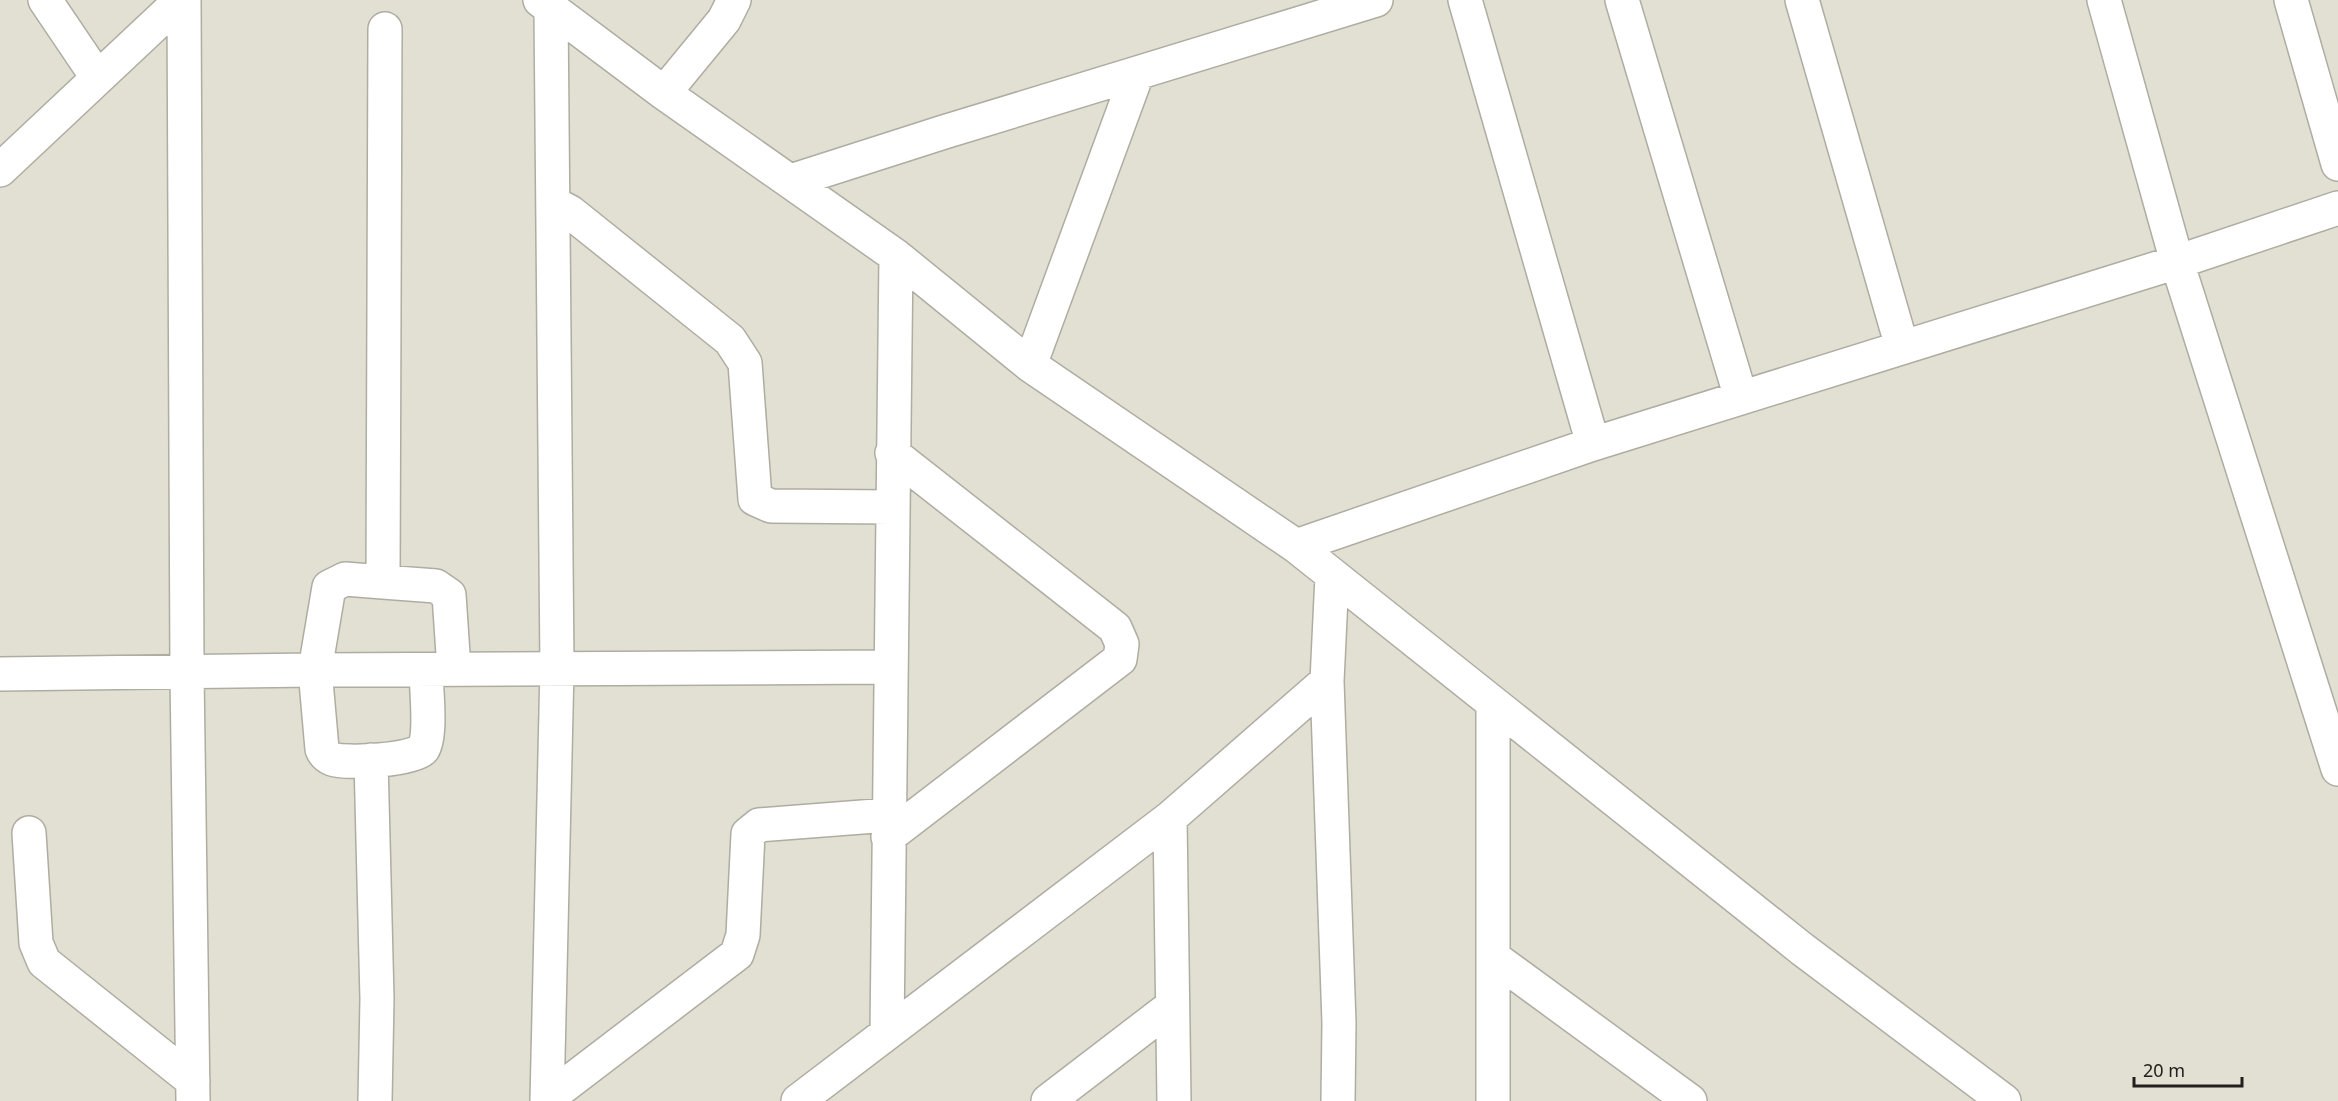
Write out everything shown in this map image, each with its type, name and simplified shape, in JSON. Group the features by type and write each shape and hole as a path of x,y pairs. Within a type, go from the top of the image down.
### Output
{"street":[{"path":"45,0 97,77"},
{"path":"0,170 182,0"},
{"path":"182,0 193,1091"},
{"path":"664,93 724,20 734,0"},
{"path":"791,181 1137,74 1293,12 1376,0"},
{"path":"1465,0 1593,444"},
{"path":"1622,0 1741,398"},
{"path":"1802,0 1902,347"},
{"path":"2104,0 2177,262 2338,768"},
{"path":"2291,0 2338,164"},
{"path":"545,5 664,93 896,256 1030,365 1296,546 1802,949 2004,1101"},
{"path":"545,5 553,203 557,668 547,1100"},
{"path":"383,582 384,29"},
{"path":"1030,365 1137,74"},
{"path":"553,203 570,212 730,340 745,363 755,499 771,506 891,507"},
{"path":"1296,546 1593,444 2177,262 2338,208"},
{"path":"887,1032 891,507 896,256"},
{"path":"547,1100 737,954 743,935 748,834 759,825 888,826 1120,659 1122,644 1115,628 892,453"},
{"path":"1332,576 1327,681 1339,1011 1338,1101"},
{"path":"345,579 383,582 436,586 449,595 440,670 425,746 421,752 411,756 371,760 330,759 322,749 315,669 329,587 345,579"},
{"path":"0,674 187,673 315,669 891,667"},
{"path":"798,1101 1170,818 1327,681"},
{"path":"1493,704 1493,1101"},
{"path":"371,760 377,999 375,1101"},
{"path":"1170,818 1174,1101"},
{"path":"29,833 36,943 44,962 193,1091"},
{"path":"1493,957 1690,1101"},
{"path":"1048,1101 1172,1006"}]}
